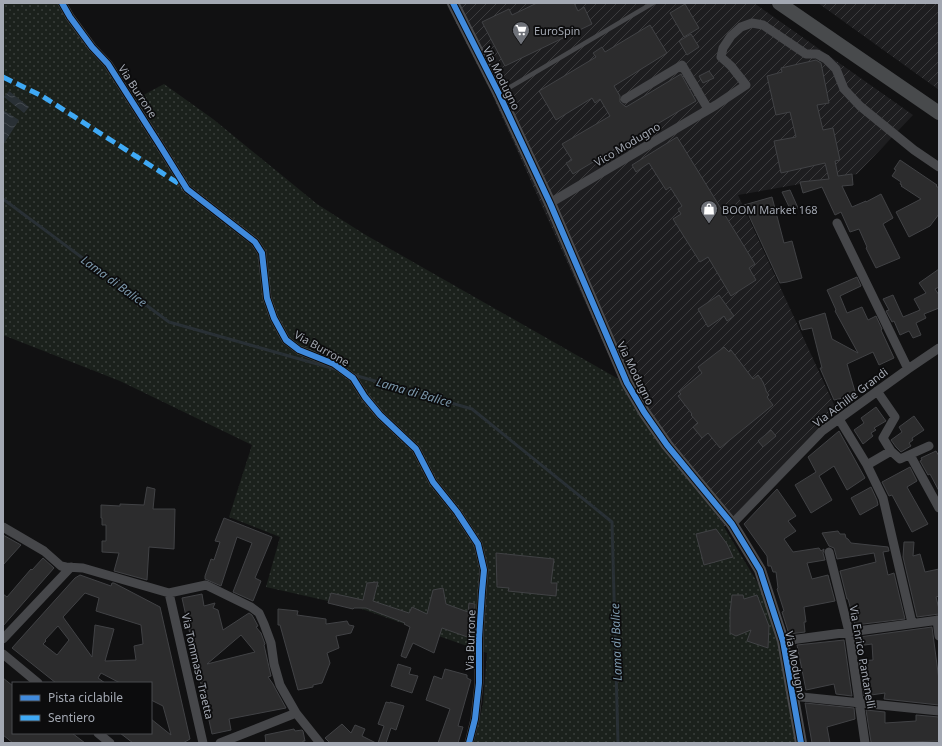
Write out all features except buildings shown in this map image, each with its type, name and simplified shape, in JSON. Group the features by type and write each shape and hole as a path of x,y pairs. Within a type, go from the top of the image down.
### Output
{"main road":[{"path":"779,3 938,112"}],"street":[{"name":"Via Burrone","path":"62,3 70,17 92,47 108,64 187,189 255,242 262,253 267,298 274,318 286,340 299,350 334,364 353,378 365,397 380,415 416,449 433,482 457,512 478,544 484,570 479,683 475,719 470,743"},
{"name":"Via Modugno","path":"453,3 499,94 550,203 627,383 644,412 667,445 732,524 760,570 783,641 801,743"},
{"name":"Vico Modugno","path":"550,203 712,107 746,85 731,66 721,57 723,48 731,36 741,27 752,23 763,26 806,54 817,54 826,59 836,70 844,89 860,106 914,150 939,167"},
{"path":"625,99 682,65 712,107"},
{"path":"837,223 908,369"},
{"name":"Via Achille Grandi","path":"732,524 822,431 939,348"},
{"path":"877,391 895,417 883,438 891,451 900,459 929,446"},
{"path":"840,419 867,465 884,498 912,623"},
{"path":"867,465 891,451"},
{"path":"910,455 939,508"},
{"path":"3,527 44,551 61,566 83,568 169,593 206,585 251,607 259,613 264,624 271,644 274,664 280,685 296,713 320,743"},
{"name":"Via Enrico Pantanelli","path":"829,552 849,632 865,743"},
{"path":"3,639 71,567"},
{"name":"Via Tommaso Traetta","path":"169,593 203,743"},
{"path":"783,641 938,620 939,636"},
{"path":"3,654 37,682"},
{"path":"792,696 939,711"},
{"path":"220,743 296,713"},
{"path":"99,734 110,743"}],"lane":[{"path":"499,94 654,3"}],"shaded area":[{"path":"3,3 60,3 134,100 164,84 213,119 317,204 364,234 622,381 718,517 774,610 799,743 474,743 483,704 487,653 359,608 266,587 280,537 229,517 252,445 120,381 3,335"},
{"path":"446,3 754,3 913,115 857,174 738,195 837,411 819,427 724,527 629,400 491,92"},
{"path":"818,3 939,3 939,90"}],"water":[{"path":"9,91 29,107 24,113 4,97"},
{"path":"3,110 19,120 3,145"}],"waterway":[{"name":"Lama di Balice","path":"3,199 169,322 335,369"},
{"name":"Lama di Balice","path":"354,375 472,409 612,522 618,743"}],"marked path":[{"path":"3,77 42,96 184,187"}],"cycle path":[{"path":"62,3 70,17 92,47 108,64 187,189 255,242 262,253 267,298 274,318 286,340 299,350 334,364 353,378 365,397 380,415 416,449 433,482 457,512 478,544 484,570 479,638 479,683 475,719 469,743"},
{"path":"453,3 499,94 550,203 627,383 644,412 667,445 732,524 760,570 783,641 801,743"}],"place":[{"name":"EuroSpin","path":"521,45"},
{"name":"BOOM Market 168","path":"709,224"}]}
